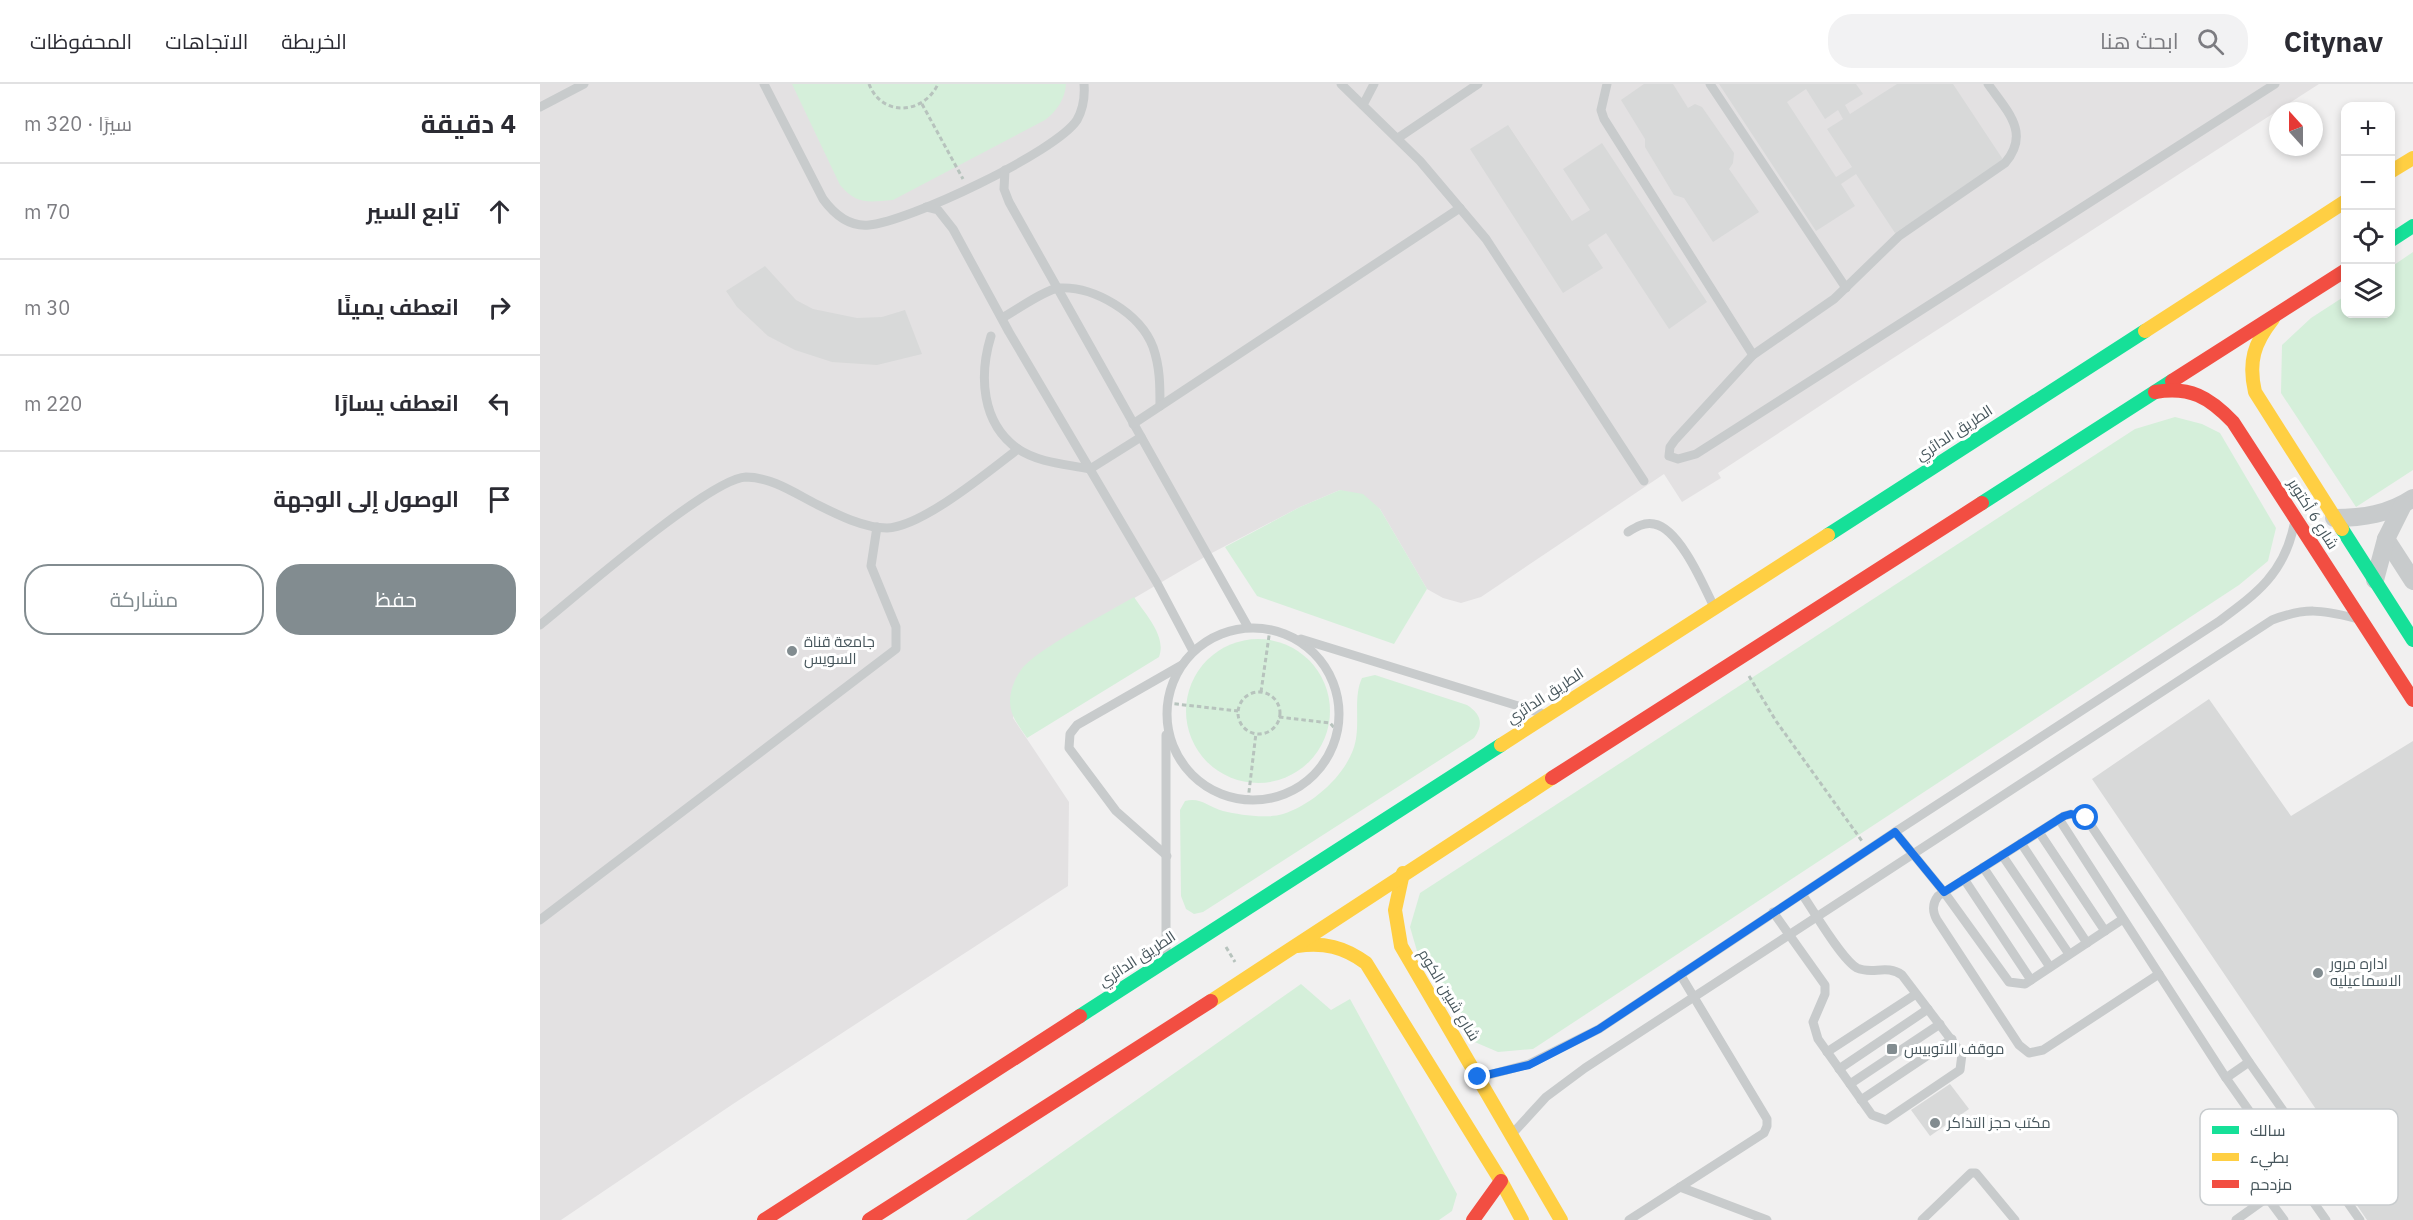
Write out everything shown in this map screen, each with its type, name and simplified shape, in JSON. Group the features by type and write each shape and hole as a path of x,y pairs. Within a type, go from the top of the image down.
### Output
{"main road":[{"path":"2395,169 2413,158"},
{"name":"الطريق الدائري","path":"764,1220 2341,204"},
{"path":"2395,238 2413,226"},
{"path":"869,1220 1297,946 1403,873 2341,273"},
{"name":"شارع 6 أكتوبر","path":"2278,314 2253,345 2251,377 2283,467 2296,517 2413,700"},
{"name":"شارع 6 أكتوبر","path":"2155,392 2174,388 2192,390 2215,404 2283,467 2334,518 2413,640"},
{"name":"شارع شبين الكوم","path":"1403,873 1396,895 1394,917 1396,932 1390,966 1522,1220"},
{"name":"شارع شبين الكوم","path":"1297,946 1315,942 1334,945 1351,951 1365,963 1390,966 1478,1077 1561,1220"},
{"path":"1473,1220 1501,1181"}],"street":[{"path":"2334,518 2370,516 2408,502"},
{"path":"2375,580 2386,539 2408,502"},
{"path":"2386,539 2413,581"}],"lane":[{"path":"540,106 584,84"},
{"path":"764,84 823,199 834,213 850,222 867,226 926,207 1005,170 1057,140 1077,119 1083,103 1084,84"},
{"path":"1341,84 1398,138 1486,239 1644,481"},
{"path":"1363,105 1374,84"},
{"path":"1398,138 1478,84"},
{"path":"1607,84 1601,110 1604,119 1753,355"},
{"path":"1710,84 1846,288"},
{"path":"1988,84 2016,128 2017,141 2013,153 2005,163 1899,236 1846,288 1818,311 1753,355 1675,440 1670,447 1669,456 1678,459 1696,454 2275,84"},
{"path":"1005,170 1005,189 1009,202 1248,627"},
{"path":"926,207 938,210 947,219 1002,318 1158,583 1192,651"},
{"path":"1134,424 1460,208"},
{"path":"1002,318 1057,288 1080,290 1109,300 1134,320 1152,344 1160,374 1160,406"},
{"path":"991,336 984,359 983,375 988,407 999,428 1018,449 1042,460 1090,469 1140,437"},
{"path":"540,625 696,501 744,477 775,483 851,520 877,526 896,527 928,513 1018,449"},
{"path":"1478,1077 1529,1065 1599,1029 1773,912 2218,622 2261,590 2283,561 2291,541 2296,517"},
{"path":"1628,532 1640,525 1653,524 1666,529 1690,561 1714,608"},
{"path":"540,920 896,649 896,627 871,566 877,526"},
{"path":"1512,1135 1562,1084 2272,620 2296,610 2319,609 2361,620"},
{"path":"1166,960 1167,703 1172,683 1192,651 1226,632 1248,627 1270,629 1546,715"},
{"path":"1166,718 1171,742 1183,765 1201,783 1223,795 1248,800 1272,798 1302,785 1315,775 1329,755 1338,732 1340,709 1336,687 1326,666 1311,649 1292,636"},
{"path":"1167,856 1116,811 1069,748 1070,734 1077,725 1182,664"},
{"path":"2159,974 2043,1050 2034,1053 2025,1051 1934,914 1934,901 1944,892 2059,819 2071,814 2086,818 2092,823 2282,1109"},
{"path":"2059,819 2248,1109"},
{"path":"1895,832 1944,892 2002,977 2017,985 2031,980 2123,919"},
{"path":"2039,832 2105,931"},
{"path":"2021,843 2087,943"},
{"path":"2002,855 2069,954"},
{"path":"1983,867 2050,967"},
{"path":"1964,879 2031,980"},
{"path":"1773,912 1825,985 1825,994 1813,1022 1818,1039 1876,1119 1890,1118 1959,1070 1962,1054 1896,970 1864,970 1854,966 1802,894"},
{"path":"1629,1220 1764,1133 1767,1126 1767,1119 1680,974"},
{"path":"1827,1052 1916,994"},
{"path":"1839,1069 1928,1009"},
{"path":"1850,1084 1940,1024"},
{"path":"1861,1100 1952,1039"},
{"path":"2226,1078 2249,1062"},
{"path":"1922,1220 1971,1173 1976,1173 2015,1220"},
{"path":"1680,1187 1767,1220"},
{"path":"2236,1220 2256,1205"},
{"path":"2273,1205 2283,1220"},
{"path":"2316,1205 2326,1220"},
{"path":"2349,1205 2360,1220"}],"path":[{"path":"869,84 879,100 889,106 911,108 922,104 932,96 938,84"},
{"path":"922,104 967,188"},
{"path":"1261,692 1270,629"},
{"path":"1738,658 1776,721 1868,850"},
{"path":"1261,692 1277,701 1279,717 1269,731 1256,733 1244,727 1238,711 1246,697 1261,692"},
{"path":"1167,703 1238,711"},
{"path":"1279,717 1329,723 1338,732"},
{"path":"1248,800 1256,733"},
{"path":"1218,948 1224,944 1245,979"}],"shaded area":[{"name":"جامعة قناة السويس","path":"540,84 2319,84 2291,102 2269,102 2269,116 1853,384 1718,473 1721,478 1682,502 1664,474 1481,597 1461,603 1443,598 1427,589 1380,509 1340,490 1300,507 1208,555 1059,642 1031,661 1013,718 1069,802 1068,886 733,1104 561,1220 540,1220"}],"green space":[{"path":"792,84 1066,84 1060,104 1045,120 893,200 864,201 852,196 840,185"},
{"path":"2413,252 2413,470 2356,507 2281,393 2282,345 2311,318 2341,299 2341,318 2395,318 2395,264"},
{"path":"2175,417 2202,424 2220,433 2276,528 2268,561 2239,585 1533,1049 1498,1052 1470,1040 1419,958 1410,927 1420,893 2135,429"},
{"path":"1340,490 1363,494 1380,509 1427,589 1394,644 1257,596 1225,547 1300,507"},
{"path":"1134,597 1158,633 1161,649 1159,657 1027,738 1010,706 1012,689 1021,670 1056,642"},
{"path":"1258,639 1272,640 1286,645 1309,660 1324,683 1329,697 1329,725 1324,739 1309,762 1286,777 1272,782 1258,783 1244,782 1230,777 1207,762 1192,739 1187,725 1186,711 1187,697 1192,683 1207,660 1230,645 1244,640"},
{"path":"1375,675 1467,705 1480,720 1474,738 1203,912 1194,914 1186,909 1181,896 1180,810 1185,801 1200,801 1223,811 1237,814 1269,816 1294,810 1315,797 1333,781 1348,761 1356,741 1359,686 1362,678"},
{"path":"1301,984 1331,1010 1350,999 1457,1194 1452,1211 1439,1220 966,1220"}],"building":[{"path":"1644,84 1673,84 1688,108 1695,104 1702,107 1734,153 1733,163 1729,169 1759,212 1713,242 1684,198 1674,195 1645,147 1645,139 1621,100"},
{"path":"1719,84 1856,84 1863,94 1845,105 1850,114 1897,84 1953,84 2004,161 1895,233 1856,174 1841,184 1855,206 1816,231","holes":["1806,89 1825,119 1838,110 1843,119 1827,129 1852,167 1836,177 1787,102"]},
{"path":"1508,125 1572,221 1590,210 1563,169 1602,143 1707,302 1669,329 1606,233 1588,245 1603,268 1563,293 1470,149"},
{"path":"765,266 796,300 813,309 857,318 882,317 905,310 922,354 877,365 832,362 795,350 768,336 737,307 726,291"},
{"name":"اداره مرور الاسماعيليه","path":"2209,699 2291,816 2413,741 2413,1220 2367,1220 2357,1205 2398,1205 2398,1109 2316,1109 2092,779"},
{"name":"مكتب حجز التذاكر","path":"1950,1084 1969,1109 1930,1136 1911,1110"}],"traffic: fast":[{"path":"2395,238 2413,226"},
{"path":"1828,535 2145,331"},
{"path":"1982,503 2172,381"},
{"path":"2342,529 2413,640"},
{"path":"1080,1016 1501,745"}],"traffic: slow":[{"path":"2395,169 2413,158"},
{"path":"2145,331 2341,204"},
{"path":"2273,319 2261,336 2254,353 2252,371 2255,392 2342,529"},
{"path":"1501,745 1828,535"},
{"path":"1211,1001 1552,778"},
{"path":"1403,873 1395,910 1401,946 1561,1220"},
{"path":"1297,946 1325,945 1350,953 1366,963 1501,1181 1522,1220"}],"traffic: jam":[{"path":"2172,381 2341,273"},
{"path":"2155,392 2179,391 2198,395 2216,406 2233,422 2413,700"},
{"path":"1552,778 1982,503"},
{"path":"869,1220 1211,1001"},
{"path":"764,1220 1080,1016"},
{"path":"1473,1220 1501,1181"}],"place":[{"name":"جامعة قناة السويس","path":"792,651"},
{"name":"اداره مرور الاسماعيليه","path":"2318,973"},
{"name":"موقف الاتوبيس","path":"1892,1049"},
{"name":"مكتب حجز التذاكر","path":"1935,1123"}],"route":[{"path":"1478,1077 1529,1065 1599,1029 1895,832 1944,892 2064,816 2071,814 2086,818"}]}
